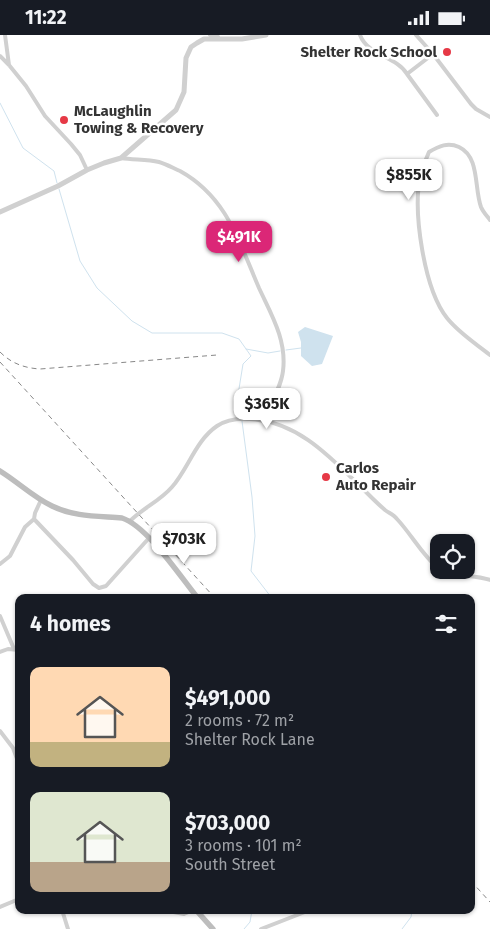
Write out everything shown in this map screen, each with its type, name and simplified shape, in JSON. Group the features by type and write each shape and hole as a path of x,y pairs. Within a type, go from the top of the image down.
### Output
{"main road":[{"path":"0,471 41,500 68,512 122,518 130,521 149,538 195,594"},
{"path":"199,914 213,929"}],"street":[{"path":"6,35 9,65"},
{"path":"210,35 223,39"},
{"path":"121,158 176,110 184,92 186,58 191,47 204,39 242,39 266,35"},
{"path":"360,35 367,47 404,69 437,115"},
{"path":"416,35 471,104 490,117"},
{"path":"407,74 433,54"},
{"path":"0,56 26,86 45,116 80,155 87,170"},
{"path":"490,220 482,210 473,163 465,151 446,144 429,152 420,177 418,201 422,258 432,291 445,316 459,331 490,355"},
{"path":"0,212 58,187 87,170 121,158 160,162 178,170 199,184 215,199 227,216 274,319 282,341 283,371 281,382 263,419"},
{"path":"130,521 172,487 206,436 217,426 229,420 241,418 263,419 280,424 307,439 381,507 396,517 430,560"},
{"path":"0,564 10,556 25,527 34,519 41,500"},
{"path":"34,519 93,584 99,588 106,585 149,538"},
{"path":"475,577 490,580"},
{"path":"0,616 15,647"},
{"path":"0,652 15,649"},
{"path":"0,731 15,753"},
{"path":"0,907 15,901"},
{"path":"63,914 68,929"},
{"path":"261,929 300,914"}],"water":[{"path":"305,327 333,336 322,364 312,366 301,356 301,342 298,332"}],"waterway":[{"path":"0,103 23,148 54,171 57,183"},
{"path":"59,189 80,261 97,288 132,321 152,333 222,333 239,339 251,356 243,364 238,395 241,416"},
{"path":"286,350 301,348"},
{"path":"246,349 268,353 280,351"},
{"path":"242,421 255,536 251,571 269,594"},
{"path":"244,929 250,922 251,914"},
{"path":"402,929 411,914"}],"railway":[{"path":"0,352 9,360 19,365 40,369 217,355"},
{"path":"0,362 211,594"},
{"path":"475,885 490,902"}],"place":[{"name":"Shelter Rock School","path":"447,52"},
{"name":"McLaughlin Towing & Recovery","path":"64,120"},
{"name":"Carlos Auto Repair","path":"326,477"}]}
